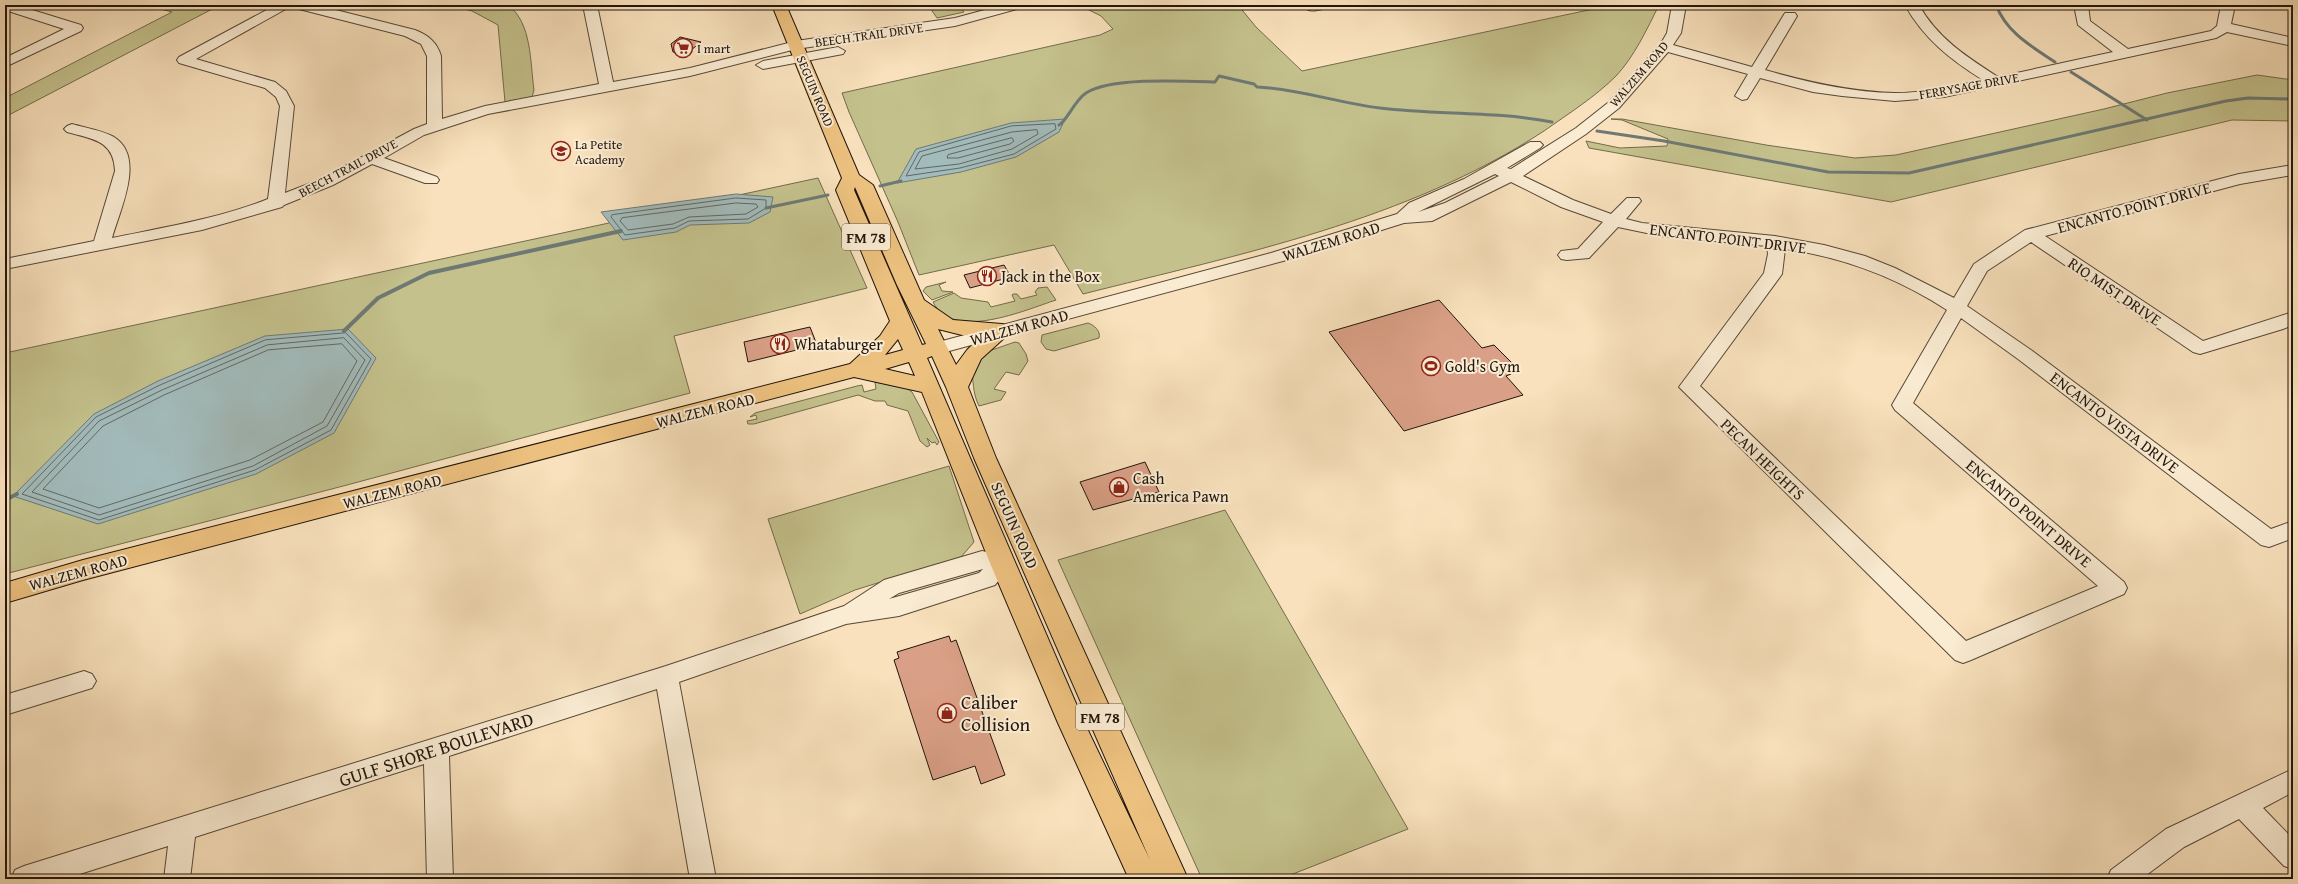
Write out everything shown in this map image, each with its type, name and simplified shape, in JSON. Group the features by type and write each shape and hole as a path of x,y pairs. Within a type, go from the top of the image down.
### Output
{"main road":[{"name":"SEGUIN ROAD","path":"779,5 851,178 864,185 915,302 957,387 1008,509 1173,879"},
{"name":"SEGUIN ROAD","path":"851,178 845,190 900,321 917,354 931,387 1002,563 1071,723 1144,879"},
{"path":"915,302 938,320 947,324 960,328 1002,331"},
{"path":"855,371 887,341 900,321"},
{"path":"957,387 967,361 977,350 1002,331"},
{"name":"WALZEM ROAD","path":"5,593 90,568 855,371 938,348"},
{"path":"855,371 892,377 931,387"},
{"path":"1008,509 1009,540 1002,563 1015,566 1048,600"}],"street":[{"path":"276,204 287,106 285,97 279,90 270,85 184,60 286,5"},
{"path":"300,5 410,33 426,41 432,48 434,56 435,126"},
{"path":"590,5 607,87"},
{"name":"BEECH TRAIL DRIVE","path":"5,264 228,219 276,204 327,182 401,140 435,126 485,110 690,72 719,72 799,52 919,32 930,26 977,10 1016,5"},
{"name":"WALZEM ROAD","path":"938,348 1277,258 1403,218 1426,217 1511,176 1580,131 1614,105 1665,47 1674,33 1678,5"},
{"path":"1912,5 1923,24 1945,47 1996,82"},
{"path":"2081,5 2083,22 2107,42 2126,54"},
{"path":"2228,5 2224,26 2293,42"},
{"path":"5,6 76,28 5,63"},
{"path":"1742,96 1790,16"},
{"name":"WALZEM ROAD","path":"1403,218 1415,206 1496,168 1573,122 1604,96 1636,62 1652,44 1662,26 1675,21"},
{"name":"FERRYSAGE DRIVE","path":"1665,47 1814,88 1842,92 1895,96 1944,93 1996,82 2216,34 2224,26"},
{"path":"72,129 109,141 119,149 124,159 123,171 102,244"},
{"path":"370,158 431,180"},
{"name":"ENCANTO POINT DRIVE","path":"1496,168 1546,196 1616,221 1659,230 1775,242 1822,250 1860,260 1911,281 1960,307"},
{"name":"ENCANTO POINT DRIVE","path":"1963,653 2116,588 1902,405 1960,307 1980,268 2031,234 2239,179 2293,170"},
{"path":"1566,255 1583,254 1616,221 1633,201"},
{"name":"RIO MIST DRIVE","path":"2031,234 2200,348 2277,325 2293,318"},
{"name":"PECAN HEIGHTS","path":"1775,242 1777,254 1773,274 1689,387 1963,653"},
{"name":"ENCANTO VISTA DRIVE","path":"1960,307 2269,539 2293,529"},
{"name":"GULF SHORE BOULEVARD","path":"24,879 666,676 846,615 899,607 987,579 1002,563"},
{"path":"666,676 703,879"},
{"path":"5,705 84,681"},
{"path":"436,749 440,879"},
{"path":"2120,879 2175,838 2293,780"},
{"path":"2242,804 2293,857"},
{"path":"177,879 183,829"}],"shaded area":[{"path":"146,5 220,5 5,117 5,98 172,12"},
{"path":"450,5 508,5 516,13 526,32 534,90 532,97 505,102 498,25 472,11"},
{"path":"928,5 959,5 964,12 937,18"},
{"path":"1079,5 1238,5 1256,27 1302,71 1612,5 1659,5 1640,42 1623,68 1608,84 1581,105 1544,131 1491,162 1436,189 1379,212 1262,249 1083,294 1054,245 919,275 898,222 842,93 1100,35 1113,29 1101,16"},
{"path":"2257,75 2293,80 2293,121 2232,120 1891,202 1589,148 1586,141 1620,148 1667,146 1668,139 1622,120 1611,119 1622,119 1766,145 1855,158 1896,155 2104,109 2167,93"},
{"path":"818,178 867,288 674,336 690,393 347,485 5,574 5,353"},
{"path":"946,282 939,285 942,291 953,292 932,300 923,291 926,287"},
{"path":"1047,287 1056,300 1009,316 990,320 973,322 956,320 943,314 933,302 954,293 961,298 988,302 991,307 1015,301 1012,295 1013,294 1017,294 1021,299 1037,295 1035,292 1038,288"},
{"path":"1088,323 1093,325 1099,333 1099,338 1054,351 1046,349 1041,342 1042,335"},
{"path":"1015,342 1019,343 1026,354 1028,361 1019,375 1006,372 994,389 1006,392 1001,400 979,406 974,391 971,368 986,352"},
{"path":"875,382 905,387 912,392 939,442 937,445 935,442 932,443 927,438 930,445 927,447 920,441 908,411 887,405 885,401 875,401 858,395 754,424 748,424 747,421 757,419 756,415 750,417 755,413 857,386 862,385 864,392 876,389"},
{"path":"949,466 974,542 961,557 855,590 800,614 768,519"},
{"path":"1225,510 1408,829 1280,879 1202,879 1058,560"}],"water":[{"path":"1065,119 1059,132 1016,157 961,172 897,183 916,149 1011,123"},
{"path":"736,194 773,197 770,212 749,223 690,225 676,232 623,240 601,212"},
{"path":"348,329 376,358 334,433 256,474 98,524 13,496 94,414 158,381 265,336"}],"building":[{"name":"I mart","path":"680,37 701,42 685,55 673,52 671,44"},
{"name":"Jack in the Box","path":"1004,265 1011,277 970,288 964,275"},
{"name":"Gold's Gym","path":"1439,300 1482,348 1494,345 1513,364 1504,367 1511,374 1506,376 1523,395 1404,431 1329,332"},
{"name":"Whataburger","path":"810,327 817,345 748,362 744,342"},
{"name":"Cash America Pawn","path":"1145,462 1159,492 1093,510 1080,482"},
{"name":"Caliber Collision","path":"949,636 951,642 956,640 1005,775 981,784 975,766 933,780 894,660 899,658 897,652"}],"waterway":[{"path":"1996,5 2006,23 2013,31 2055,62"},
{"path":"2071,72 2146,119"},
{"path":"1059,125 1086,93 1097,88 1112,84 1149,81 1215,82 1219,76 1254,84 1257,87 1288,90 1364,106 1423,112 1509,116 1552,122"},
{"path":"2146,119 2226,101 2248,98 2293,99"},
{"path":"1597,131 1664,141 1828,172 1909,173 2146,119"},
{"path":"880,186 901,181"},
{"path":"766,208 828,195"},
{"path":"344,331 378,298 429,273 621,231"},
{"path":"5,500 17,494"}],"place":[{"name":"I mart","path":"683,48"},
{"name":"La Petite Academy","path":"561,151"},
{"name":"Jack in the Box","path":"987,276"},
{"name":"Whataburger","path":"780,344"},
{"name":"Gold's Gym","path":"1431,366"},
{"name":"Cash America Pawn","path":"1119,487"},
{"name":"Caliber Collision","path":"947,713"}]}
